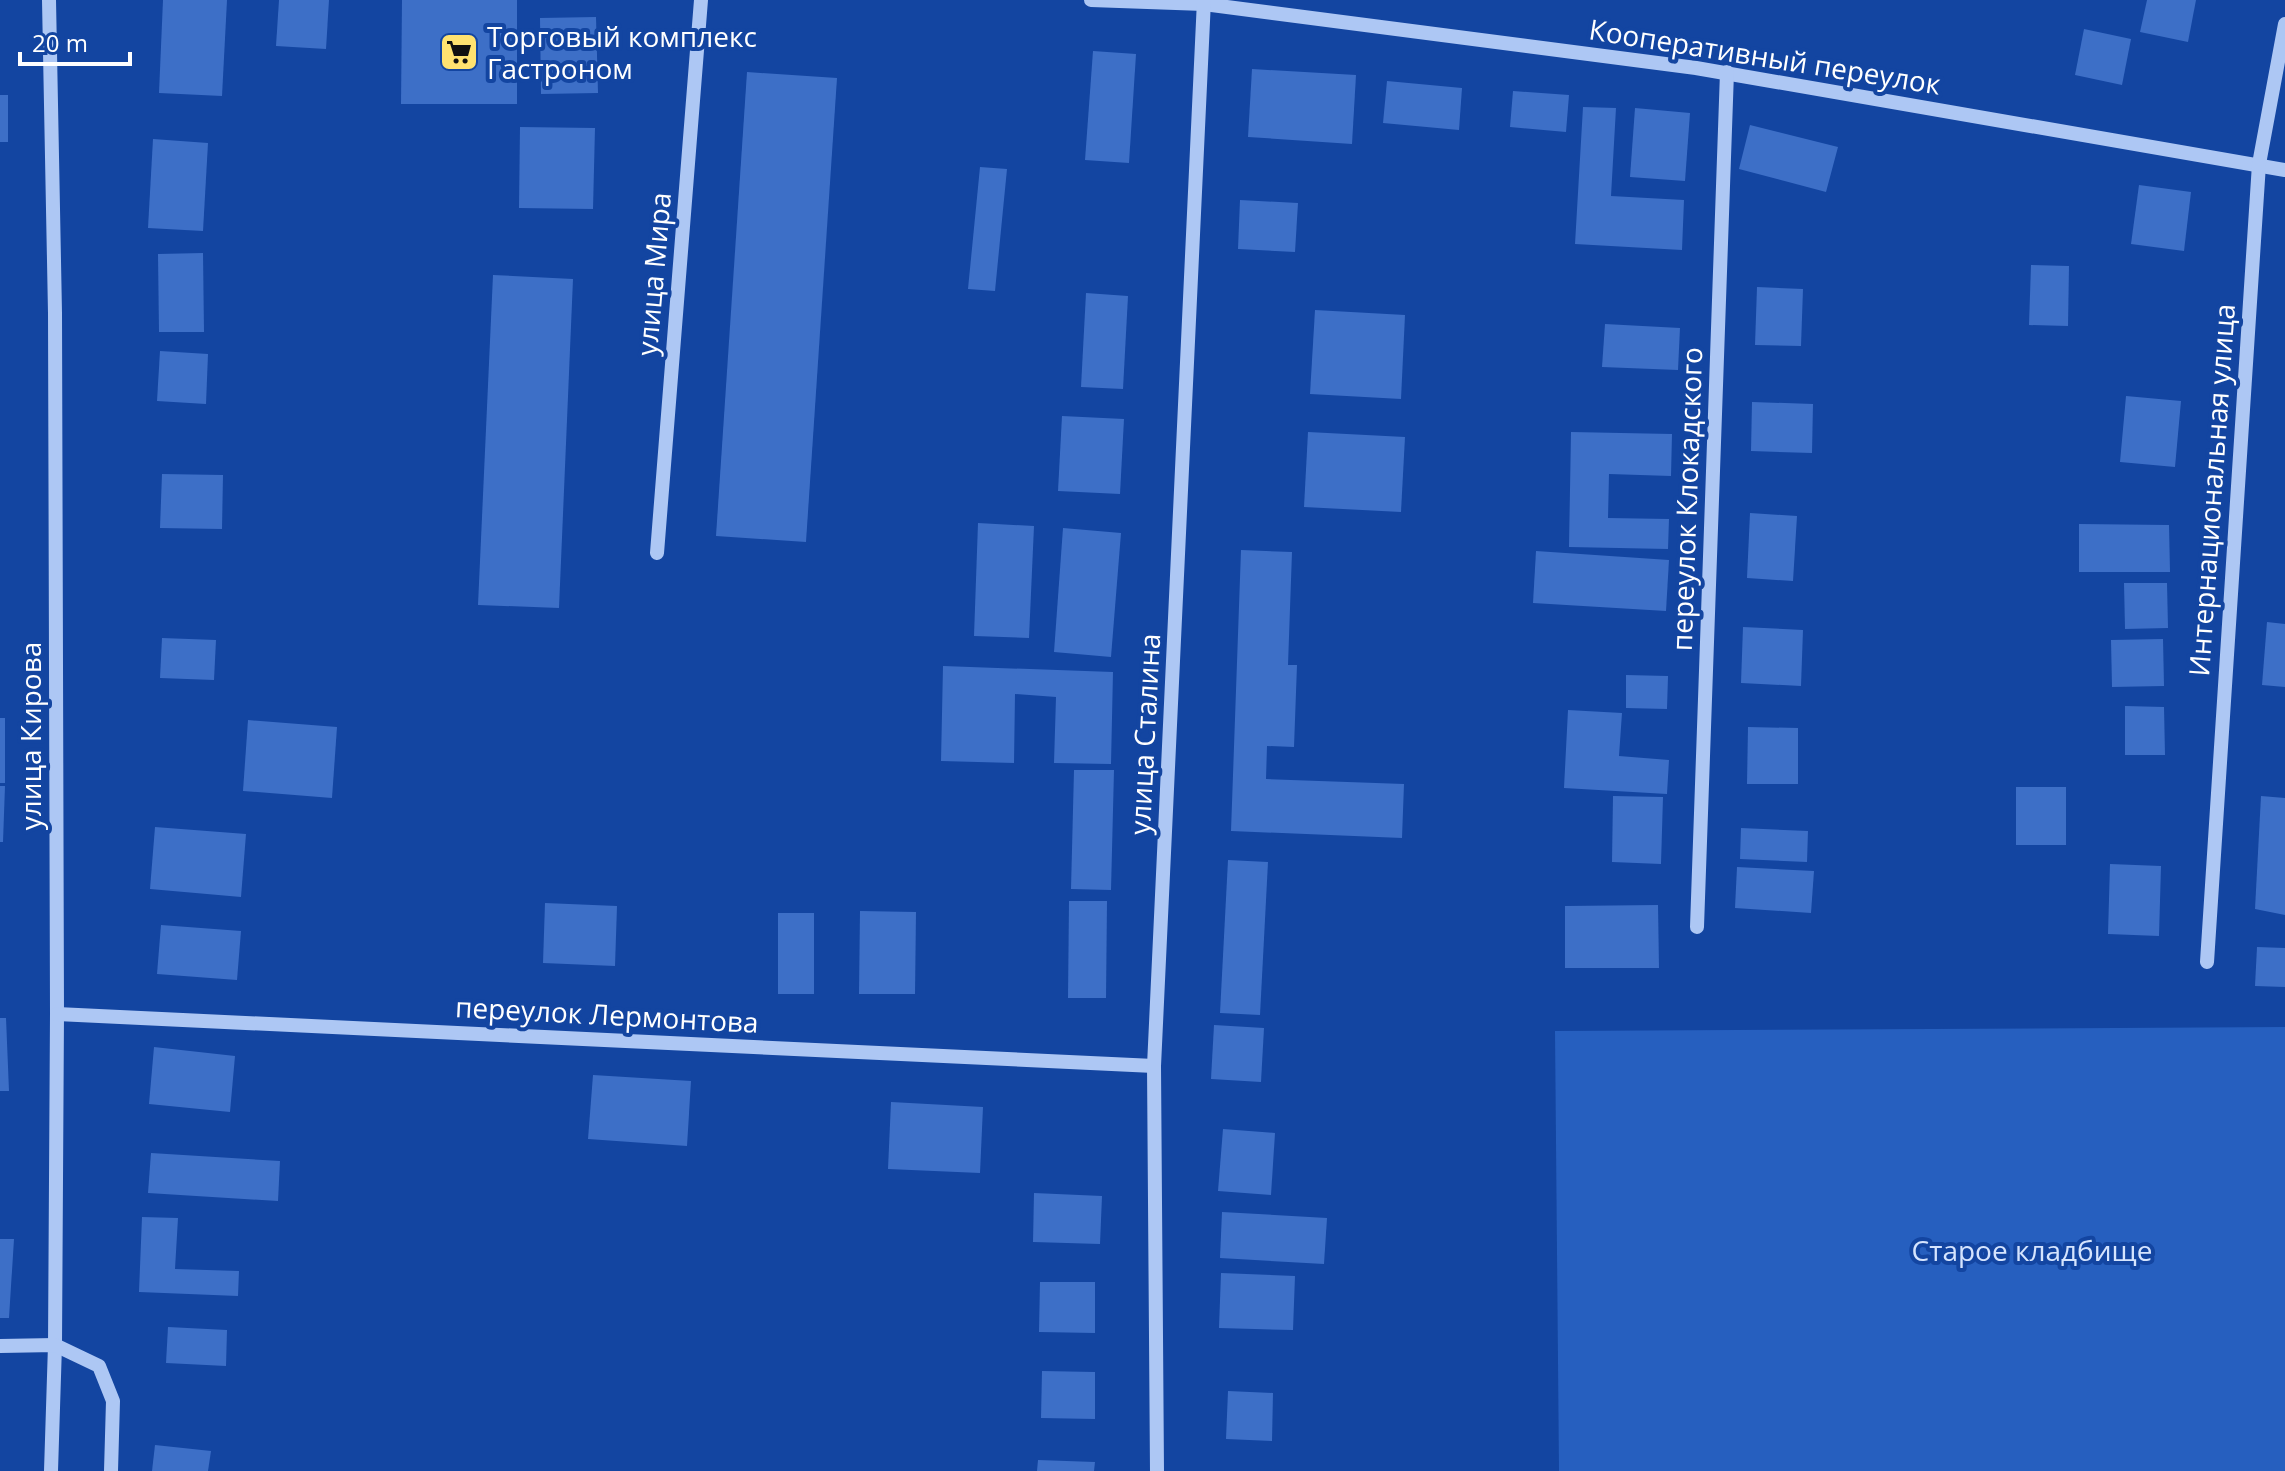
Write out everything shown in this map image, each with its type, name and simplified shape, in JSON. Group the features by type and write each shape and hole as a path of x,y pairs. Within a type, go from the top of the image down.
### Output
{"street":[{"name":"улица Кирова","path":"49,0 55,313 57,1014 51,1471"},
{"name":"улица Мира","path":"657,553 701,0"},
{"name":"Кооперативный переулок","path":"1091,0 1204,2 1727,72 2285,170"},
{"name":"улица Сталина","path":"1157,1471 1154,1066 1204,2"},
{"name":"Интернациональная улица","path":"2207,962 2259,164 2285,24"},
{"name":"переулок Клокадского","path":"1697,927 1727,72"},
{"name":"переулок Лермонтова","path":"57,1014 1154,1066"},
{"path":"0,1346 55,1345 99,1366 113,1401 111,1471"}],"green space":[{"name":"Старое кладбище","path":"2285,1027 2285,1471 1559,1471 1555,1031"}],"building":[{"path":"163,0 227,0 222,96 159,93"},
{"path":"279,0 329,0 326,49 276,46"},
{"name":"Торговый комплекс Гастроном","path":"402,0 517,0 517,104 401,104"},
{"path":"2147,0 2196,0 2188,42 2140,32"},
{"path":"596,17 598,93 541,94 540,18"},
{"path":"2084,29 2131,39 2122,85 2075,75"},
{"path":"1093,51 1136,54 1129,163 1085,160"},
{"path":"1252,69 1356,75 1352,144 1248,137"},
{"path":"747,72 837,78 806,542 716,536"},
{"path":"1387,81 1462,88 1459,130 1383,123"},
{"path":"1513,91 1569,95 1566,132 1510,127"},
{"path":"0,95 8,95 8,142 0,142"},
{"path":"1583,107 1616,108 1611,196 1684,200 1682,250 1575,244"},
{"path":"1635,108 1690,113 1685,181 1630,177"},
{"path":"1750,125 1838,147 1826,192 1739,169"},
{"path":"520,127 595,128 593,209 519,208"},
{"path":"153,139 208,143 203,231 148,228"},
{"path":"980,167 1007,169 995,291 968,289"},
{"path":"2139,185 2191,192 2184,251 2131,244"},
{"path":"1240,200 1298,203 1295,252 1238,249"},
{"path":"203,253 204,332 159,332 158,254"},
{"path":"2031,265 2069,266 2068,326 2029,325"},
{"path":"493,275 573,279 559,608 478,605"},
{"path":"1757,287 1803,289 1801,346 1755,345"},
{"path":"1086,293 1128,296 1123,389 1081,387"},
{"path":"1315,310 1405,315 1401,399 1310,394"},
{"path":"1605,324 1680,328 1678,370 1602,367"},
{"path":"160,351 208,354 206,404 157,401"},
{"path":"2126,396 2181,401 2175,467 2120,462"},
{"path":"1752,402 1813,404 1812,453 1751,451"},
{"path":"1062,416 1124,419 1120,494 1058,491"},
{"path":"1308,432 1405,437 1401,512 1304,507"},
{"path":"1571,432 1672,434 1671,476 1609,474 1608,518 1669,519 1668,549 1569,547"},
{"path":"162,474 223,475 222,529 160,528"},
{"path":"1750,513 1797,516 1793,581 1747,578"},
{"path":"978,523 1034,526 1029,638 974,636"},
{"path":"2079,524 2169,525 2170,572 2079,572"},
{"path":"1063,528 1121,533 1111,657 1054,652"},
{"path":"1241,550 1292,552 1288,665 1297,665 1294,747 1267,746 1266,779 1404,784 1402,838 1231,831"},
{"path":"1536,551 1669,560 1666,611 1533,603"},
{"path":"2124,583 2167,583 2168,628 2125,629"},
{"path":"2267,622 2285,624 2285,687 2262,685"},
{"path":"1743,627 1803,630 1801,686 1741,683"},
{"path":"162,638 216,640 214,680 160,678"},
{"path":"2163,639 2164,686 2112,687 2111,640"},
{"path":"943,666 1113,672 1111,764 1054,763 1056,697 1015,694 1014,763 941,761"},
{"path":"1626,675 1668,676 1667,709 1626,708"},
{"path":"2125,706 2164,707 2165,755 2125,755"},
{"path":"1568,710 1622,713 1619,756 1669,760 1667,794 1564,788"},
{"path":"0,718 5,718 5,783 0,783"},
{"path":"248,720 337,727 332,798 243,791"},
{"path":"1748,727 1798,728 1798,784 1747,784"},
{"path":"1074,770 1114,770 1111,890 1071,889"},
{"path":"0,786 5,786 3,842 0,842"},
{"path":"2016,787 2066,787 2066,845 2016,845"},
{"path":"1613,796 1663,797 1661,864 1612,862"},
{"path":"2261,796 2285,798 2285,915 2255,909"},
{"path":"155,827 246,834 241,897 150,889"},
{"path":"1741,828 1808,831 1807,862 1740,859"},
{"path":"1228,860 1268,862 1260,1015 1220,1013"},
{"path":"2110,864 2161,866 2159,936 2108,934"},
{"path":"1737,867 1814,871 1811,913 1735,908"},
{"path":"1069,901 1107,901 1106,998 1068,998"},
{"path":"545,903 617,906 615,966 543,963"},
{"path":"1658,905 1659,968 1565,968 1565,906"},
{"path":"860,911 916,912 915,994 859,994"},
{"path":"778,913 814,913 814,994 778,994"},
{"path":"161,925 241,931 237,980 157,974"},
{"path":"2257,947 2285,948 2285,987 2255,986"},
{"path":"0,1018 6,1018 9,1091 0,1091"},
{"path":"1214,1025 1264,1028 1261,1082 1211,1079"},
{"path":"154,1047 235,1056 230,1112 149,1104"},
{"path":"593,1075 691,1081 687,1146 588,1139"},
{"path":"891,1102 983,1107 980,1173 888,1169"},
{"path":"1223,1129 1275,1133 1271,1195 1218,1191"},
{"path":"151,1153 280,1161 278,1201 148,1193"},
{"path":"1034,1193 1102,1196 1100,1244 1033,1242"},
{"path":"1222,1212 1327,1218 1324,1264 1220,1258"},
{"path":"142,1217 178,1218 175,1269 239,1271 238,1296 139,1292"},
{"path":"0,1239 14,1239 9,1318 0,1318"},
{"path":"1221,1273 1295,1276 1293,1330 1219,1328"},
{"path":"1040,1282 1095,1282 1095,1333 1039,1332"},
{"path":"168,1327 227,1330 226,1366 166,1363"},
{"path":"1042,1371 1095,1372 1095,1419 1041,1418"},
{"path":"1228,1391 1273,1393 1272,1441 1226,1439"},
{"path":"155,1445 211,1451 208,1471 152,1471"},
{"path":"1038,1460 1095,1462 1094,1471 1037,1471"}],"place":[{"name":"Торговый комплекс Гастроном","path":"459,52"}]}
